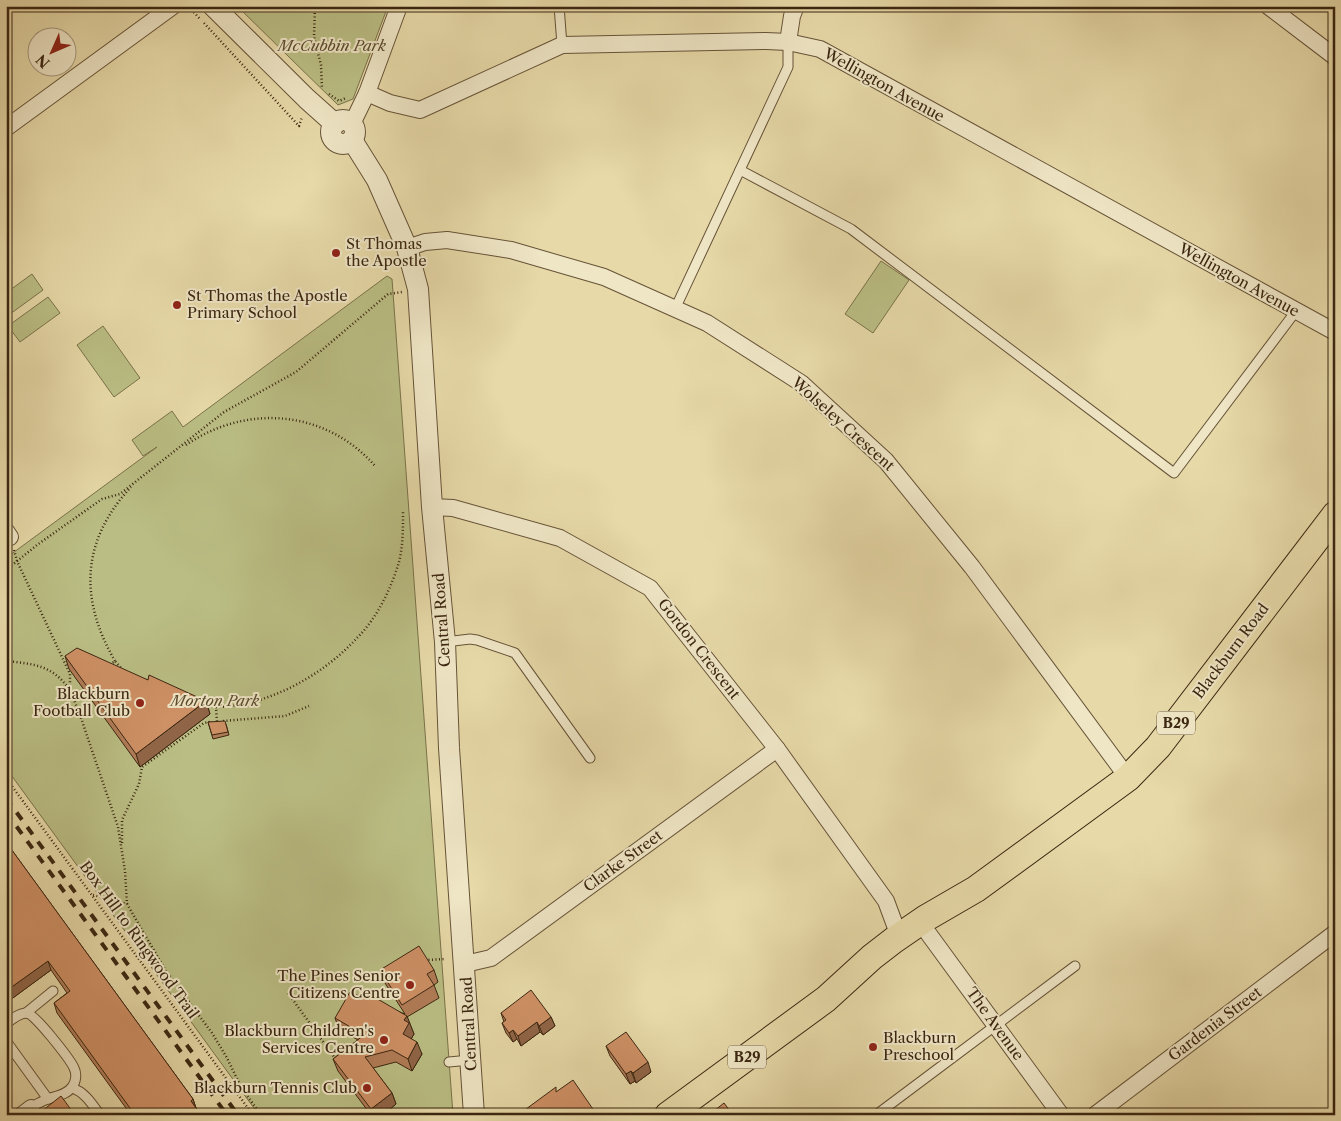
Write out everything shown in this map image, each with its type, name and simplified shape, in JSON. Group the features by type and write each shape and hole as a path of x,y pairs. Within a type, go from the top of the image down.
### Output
{"main road":[{"name":"Blackburn Road","path":"668,1115 826,999 872,957 976,889 1128,778 1158,747 1335,515"},
{"name":"Blackburn Road","path":"826,999 874,972 915,928"}],"street":[{"path":"6,128 172,6"},
{"name":"Central Road","path":"213,6 307,99 346,129 377,180 407,248 418,289 432,506 445,642 449,748 474,1115"},
{"path":"346,129 367,93 400,6"},
{"path":"788,42 792,16 796,6"},
{"path":"1268,6 1335,57"},
{"name":"Wellington Avenue","path":"367,93 390,103 420,110 562,45 766,41 788,42 820,49 1335,332"},
{"name":"Wolseley Crescent","path":"407,248 425,242 447,240 511,250 604,277 706,323 801,383 886,461 972,567 1128,778"},
{"name":"Gordon Crescent","path":"432,506 453,508 560,538 650,588 777,749 886,900 904,915 915,928"},
{"name":"Clarke Street","path":"465,964 491,958 777,749"},
{"name":"Gordon Crescent","path":"886,900 896,928 915,928"},
{"name":"The Avenue","path":"915,928 996,1026 1061,1115"},
{"name":"Gardenia Street","path":"1095,1115 1335,933"}],"lane":[{"path":"559,6 562,45"},
{"path":"675,309 788,67 788,42"},
{"path":"740,170 851,229 1174,473 1296,311"},
{"path":"445,642 477,640 514,653 590,758"},
{"path":"876,1115 1075,966"},
{"path":"6,1024 15,1017 26,1013 53,991"},
{"path":"26,1013 32,1014 40,1026 50,1035 75,1069 76,1080 72,1088 64,1094 48,1099 26,1111"},
{"path":"6,1042 48,1099"},
{"path":"449,1062 471,1060"},
{"path":"72,1088 78,1090 87,1098 100,1115"}],"path":[{"path":"315,6 314,37 321,66 322,92"},
{"path":"156,466 224,412 296,372 388,294 418,289"},
{"path":"6,570 102,499 120,494 188,443 227,424 244,420 284,418 321,428 357,448 376,467"},
{"path":"127,674 115,661 103,641 93,607 90,568 100,531 108,516 140,478"},
{"path":"197,706 232,707 268,698 286,690 326,665 358,638 372,620 392,583 400,560 403,512"},
{"path":"8,534 17,561 70,674 70,690"},
{"path":"6,661 36,665 48,669 62,679 70,690 118,827 128,897 127,904 166,971 212,1033 241,1087 261,1115"},
{"path":"105,669 115,661"},
{"path":"70,674 77,669"},
{"path":"123,857 122,820 139,784 142,766 204,723 285,716 309,706"},
{"path":"216,707 216,722"},
{"name":"Box Hill to Ringwood Trail","path":"6,778 253,1115"},
{"path":"92,894 127,904"},
{"path":"430,967 426,960 445,959"},
{"path":"288,993 338,1061"}],"green space":[{"name":"McCubbin Park","path":"237,6 388,6 353,99 338,105"},
{"path":"881,261 909,280 873,333 845,314"},
{"path":"32,274 43,290 6,317 6,293"},
{"name":"Morton Park","path":"387,276 392,279 453,1115 259,1115 6,768 6,558 157,447 143,456 132,440 172,411 183,427"},
{"path":"48,297 60,313 20,342 8,326"},
{"path":"103,326 140,378 114,397 77,345"}],"building":[{"name":"Blackburn Football Club","path":"77,648 148,680 149,675 206,701 136,754 65,656"},
{"path":"225,721 228,732 212,735 208,722"},
{"path":"6,842 193,1099 191,1101 201,1115 135,1115 54,1003 70,991 48,961 6,991"},
{"name":"The Pines Senior Citizens Centre","path":"419,946 434,970 427,974 434,985 402,1005 380,970"},
{"path":"362,990 407,1016 404,1020 409,1023 403,1034 417,1042 408,1059 392,1050 365,1057 392,1093 371,1109 333,1059 364,1035 335,1018 350,992 359,996"},
{"path":"531,990 551,1017 539,1026 537,1022 518,1036 513,1030 509,1033 502,1023 506,1020 501,1013"},
{"path":"626,1032 648,1062 633,1073 631,1071 626,1074 606,1046"},
{"path":"573,1080 597,1115 522,1115 522,1112 556,1087 556,1092"},
{"path":"61,1096 75,1115 37,1115"},
{"path":"724,1103 733,1115 709,1115"}],"railway":[{"path":"6,798 238,1115"},
{"path":"6,812 227,1115"}],"place":[{"name":"St Thomas the Apostle","path":"336,253"},
{"name":"St Thomas the Apostle Primary School","path":"177,305"},
{"name":"Blackburn Football Club","path":"140,703"},
{"name":"The Pines Senior Citizens Centre","path":"410,985"},
{"name":"Blackburn Children's Services Centre","path":"384,1040"},
{"name":"Blackburn Preschool","path":"873,1047"},
{"name":"Blackburn Tennis Club","path":"367,1088"}]}
